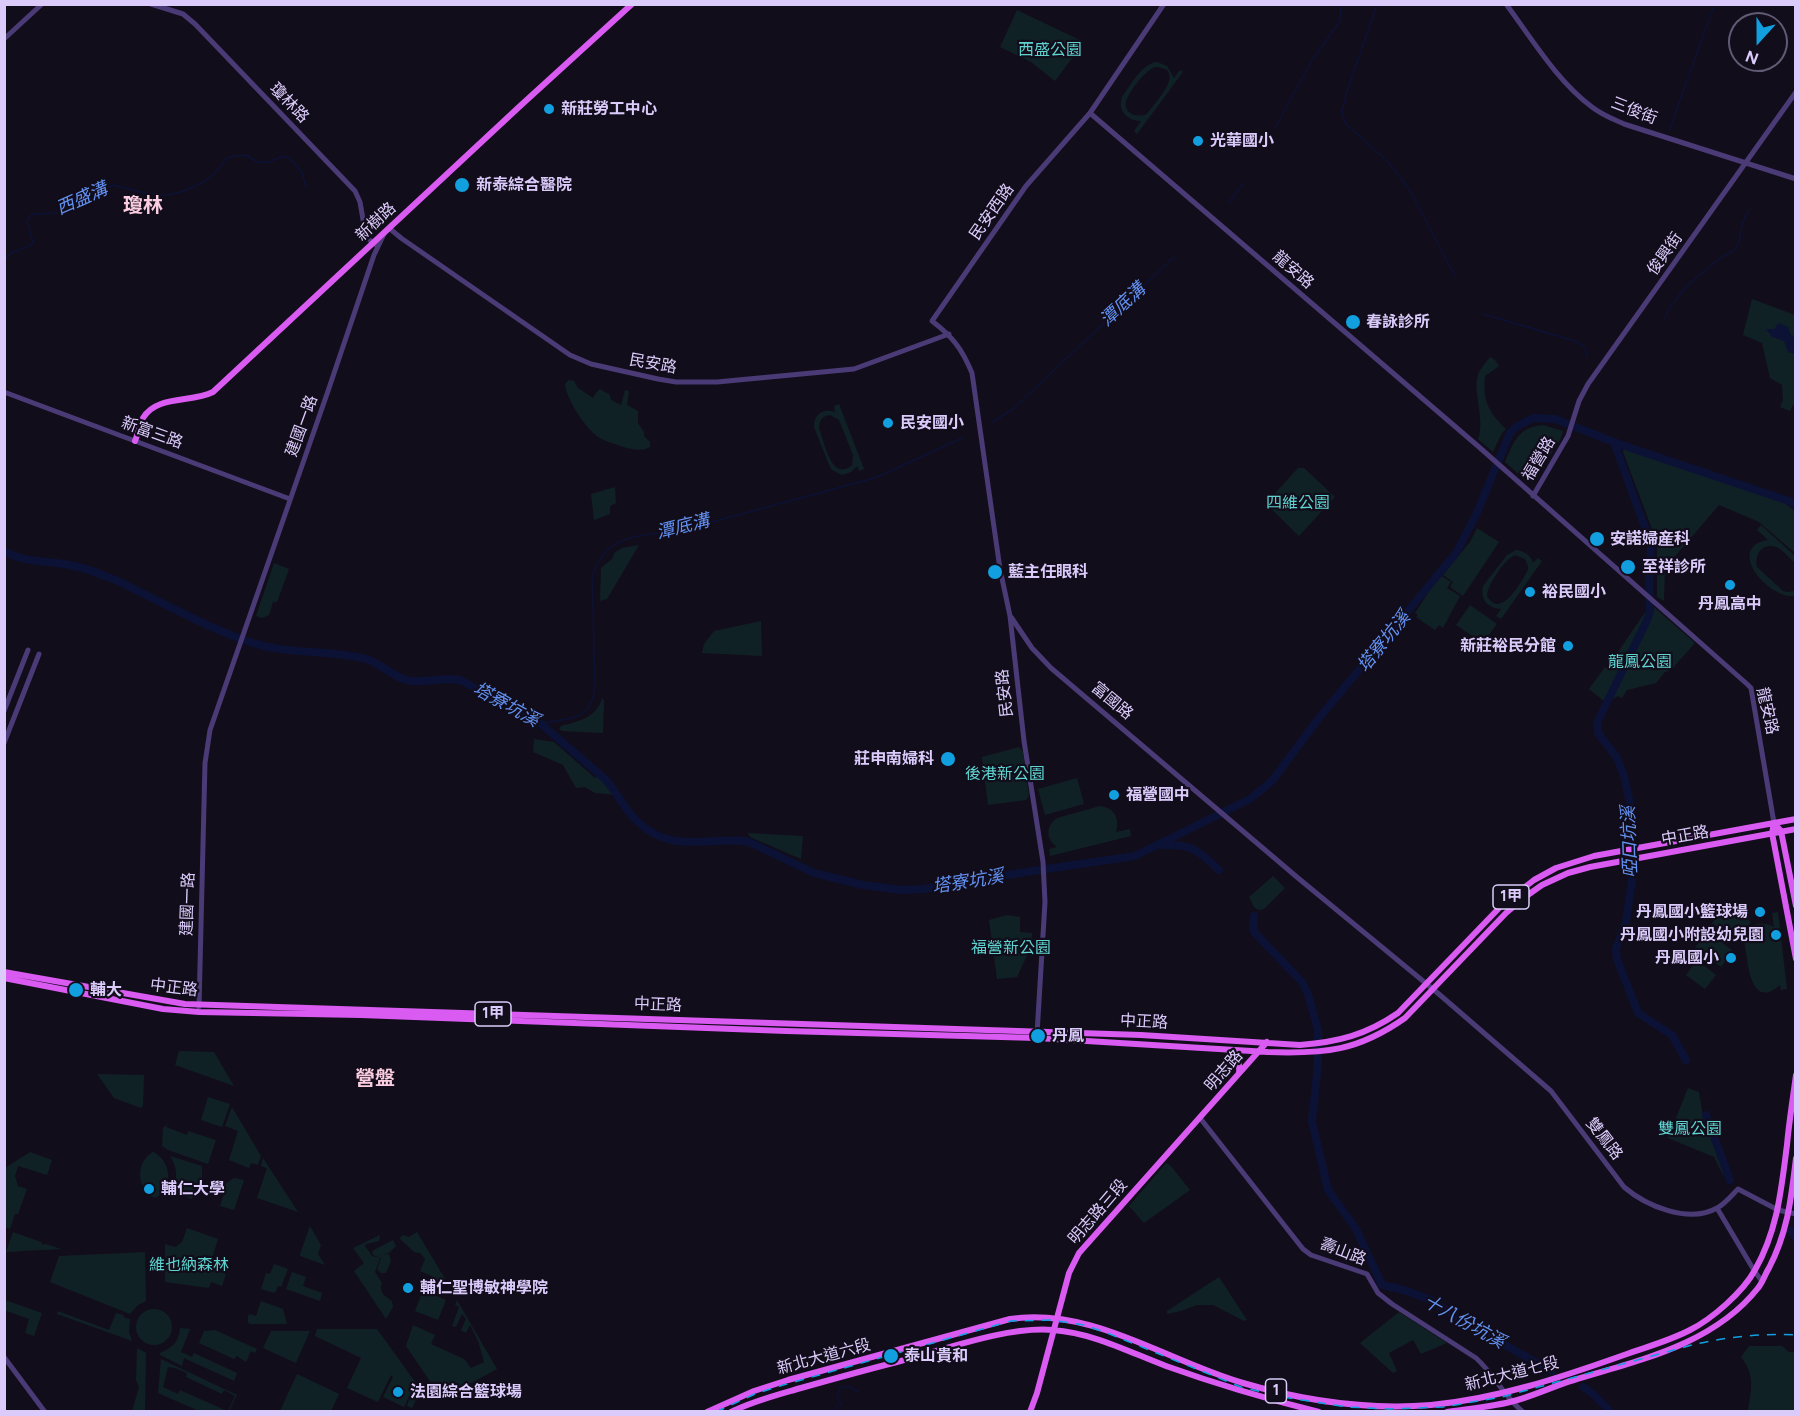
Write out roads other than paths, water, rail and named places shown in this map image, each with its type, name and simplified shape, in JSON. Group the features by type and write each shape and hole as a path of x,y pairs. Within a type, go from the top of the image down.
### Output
{"main road":[{"name":"新樹路","path":"135,441 142,420 156,405 198,398 213,392 326,286 375,245 387,230 632,4"},
{"name":"中正路","path":"4,978 154,1008 199,1012 361,1015 790,1031 1141,1035 1313,1044 1344,1040 1398,1013 1503,904 1534,880 1556,868 1622,851 1796,819"},
{"path":"1774,823 1781,831 1796,906"},
{"path":"1774,823 1772,833 1796,959"},
{"name":"中正路","path":"4,972 156,1000 199,1005 1037,1035 1224,1049 1321,1052 1348,1047 1387,1031 1405,1018 1506,913 1538,887 1568,873 1621,860 1796,829"},
{"path":"1534,880 1538,887"},
{"path":"154,1008 156,1000"},
{"name":"明志路","path":"1200,1118 1267,1042"},
{"path":"1224,1049 1236,1055 1239,1060 1239,1074"},
{"name":"新北大道七段","path":"1057,1317 1092,1325 1243,1383 1319,1401 1382,1406 1430,1405 1480,1399 1594,1366 1692,1329 1717,1313 1755,1272 1778,1210 1796,1075"},
{"name":"明志路三段","path":"1030,1412 1070,1273 1078,1253 1200,1118"},
{"name":"新北大道七段","path":"1447,1412 1511,1402 1637,1360 1700,1336 1736,1311 1762,1281 1776,1254 1792,1213 1796,1158"},
{"name":"新北大道六段","path":"707,1412 754,1390 1010,1319 1057,1317"},
{"name":"新北大道六段","path":"731,1412 817,1384 998,1335 1054,1330"},
{"name":"1","path":"1054,1330 1096,1339 1241,1392 1319,1412"}],"street":[{"path":"4,39 42,4"},
{"name":"瓊林路","path":"151,4 183,14 195,24 355,191 360,202 366,237 375,245"},
{"name":"民安西路","path":"983,449 972,373 949,334 932,321 1026,186 1090,113 1164,4"},
{"name":"三俊街","path":"1506,4 1573,92 1593,108 1624,124 1796,179"},
{"name":"俊興街","path":"1568,436 1582,394 1588,384 1796,92"},
{"name":"龍安路","path":"1090,113 1479,447 1750,688 1774,823"},
{"name":"民安路","path":"387,230 570,355 591,364 658,379 676,382 717,382 854,369 949,334"},
{"name":"建國一路","path":"199,1012 205,763 212,721 290,499 375,245"},
{"name":"新富三路","path":"4,392 290,499"},
{"name":"福營路","path":"1533,496 1568,436"},
{"name":"民安路","path":"983,449 1000,569 1010,616 1023,733 1045,892 1037,1035"},
{"name":"富國路","path":"1010,616 1044,661 1205,800 1426,984"},
{"path":"4,711 28,650"},
{"path":"4,743 39,654"},
{"path":"1426,984 1433,990"},
{"name":"雙鳳路","path":"1433,990 1551,1091 1624,1187 1634,1196 1672,1212 1695,1214 1717,1208"},
{"name":"壽山路","path":"1200,1118 1303,1249 1311,1255 1367,1274 1378,1293 1392,1304 1484,1365 1511,1402 1523,1412"},
{"path":"1762,1281 1717,1208 1738,1189 1778,1210 1792,1213"},
{"path":"4,1357 45,1412"}],"water":[{"path":"1779,323 1788,327 1791,335 1795,336 1795,354 1788,352 1784,341 1772,337 1766,329 1774,329"}],"waterway":[{"name":"潭底溝","path":"1275,128 1311,62 1340,21 1341,4"},
{"path":"1377,4 1347,92 1342,111 1345,123 1389,163 1409,189 1455,276"},
{"path":"1669,131 1713,8"},
{"name":"西盛溝","path":"4,260 11,253 33,242 27,221 30,216 57,213 66,205 114,185 145,193 165,195 181,192 204,182 226,159 233,156 246,155 257,162 269,162 283,156 289,158 302,172 306,188"},
{"name":"潭底溝","path":"1229,202 1244,183"},
{"path":"1664,319 1687,286 1701,273 1734,250 1739,241 1743,221 1749,211"},
{"name":"潭底溝","path":"992,422 1013,409 1174,257"},
{"path":"1483,314 1575,341 1584,347 1587,356"},
{"name":"塔寮坑溪","path":"4,551 23,559 69,565 100,574 221,631 264,646 366,659 405,680 460,680 540,723 605,779 628,811 650,832 677,841 749,842 814,873 863,885 901,890 923,889 1135,856 1250,799 1272,781 1319,718 1456,553 1476,515 1510,433 1533,418 1555,419 1619,444 1796,505"},
{"name":"潭底溝","path":"540,723 578,716 590,705 595,684 592,578 597,564 613,545 648,534 675,532 867,480 962,438"},
{"name":"啞口坑溪","path":"1614,442 1651,544 1648,618 1597,723 1598,733 1617,758 1624,776 1632,813 1633,868 1626,922 1616,949 1617,959 1638,1013 1672,1035 1686,1060"},
{"name":"十八份坑溪","path":"1162,845 1188,847 1219,870"},
{"name":"十八份坑溪","path":"1254,916 1255,933 1302,982 1308,994 1318,1030 1318,1064 1312,1121 1328,1190 1356,1229 1382,1285 1431,1300 1467,1324 1552,1371"},
{"name":"啞口坑溪","path":"1706,1115 1730,1180"},
{"name":"啞口坑溪","path":"1791,1231 1796,1238"},
{"path":"831,1412 841,1404 837,1395 841,1387 850,1387 858,1392"},
{"name":"十八份坑溪","path":"1583,1387 1611,1412"}],"railway":[{"path":"716,1412 755,1394 780,1386 1011,1321 1051,1320 1084,1325 1241,1387 1283,1397 1347,1407 1390,1409 1443,1407 1502,1397 1718,1340 1756,1335 1796,1335"}],"place":[{"name":"新莊勞工中心","path":"549,109"},
{"name":"光華國小","path":"1198,141"},
{"name":"新泰綜合醫院","path":"462,185"},
{"name":"春詠診所","path":"1353,322"},
{"name":"民安國小","path":"888,423"},
{"name":"安諾婦産科","path":"1597,539"},
{"name":"至祥診所","path":"1628,567"},
{"name":"藍主任眼科","path":"995,572"},
{"name":"丹鳳高中","path":"1730,585"},
{"name":"裕民國小","path":"1530,592"},
{"name":"新莊裕民分館","path":"1568,646"},
{"name":"莊申南婦科","path":"948,759"},
{"name":"福營國中","path":"1114,795"},
{"name":"丹鳳國小籃球場","path":"1760,912"},
{"name":"丹鳳國小附設幼兒園","path":"1776,935"},
{"name":"丹鳳國小","path":"1731,958"},
{"name":"輔大","path":"76,990"},
{"name":"丹鳳","path":"1038,1036"},
{"name":"輔仁大學","path":"149,1189"},
{"name":"輔仁聖博敏神學院","path":"408,1288"},
{"name":"泰山貴和","path":"891,1356"},
{"name":"法園綜合籃球場","path":"398,1392"}],"district":[{"name":"瓊林","path":"143,206"},
{"name":"營盤","path":"375,1079"}],"park label":[{"name":"西盛公園","path":"1050,50"},
{"name":"四維公園","path":"1298,503"},
{"name":"龍鳳公園","path":"1640,662"},
{"name":"後港新公園","path":"1005,774"},
{"name":"福營新公園","path":"1011,948"},
{"name":"雙鳳公園","path":"1690,1129"},
{"name":"維也納森林","path":"189,1265"}]}
